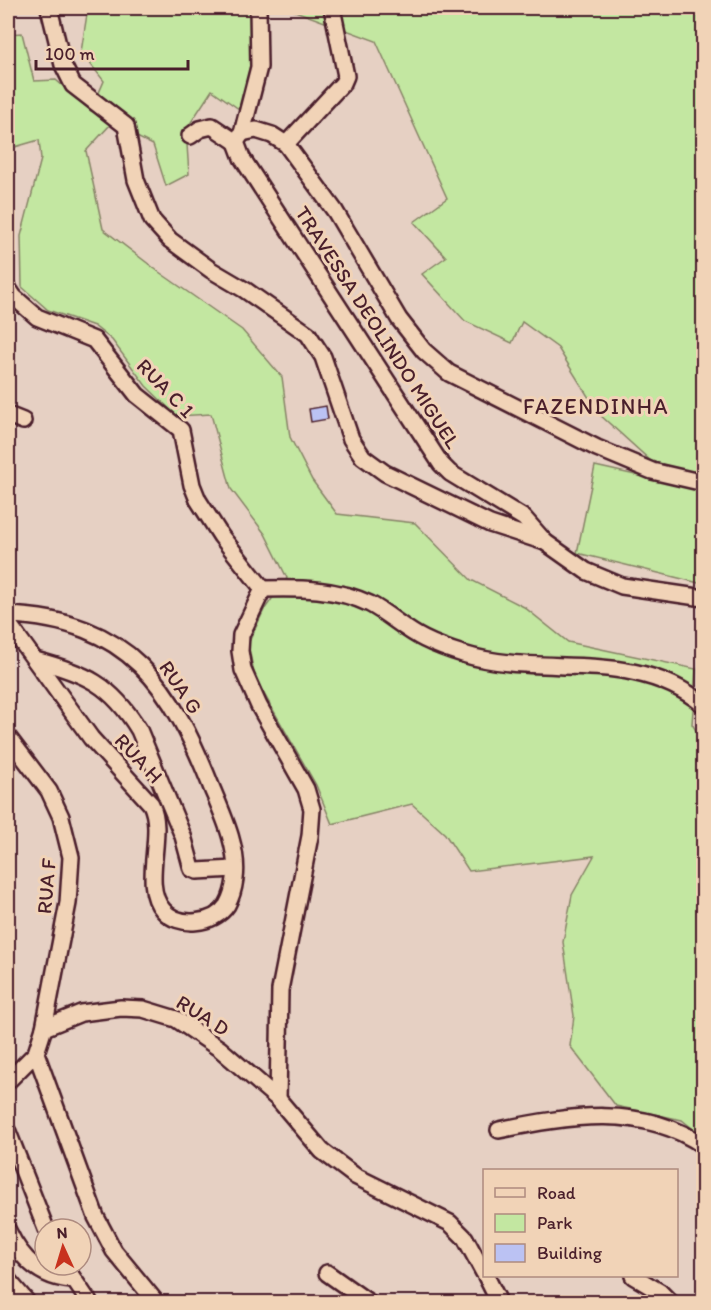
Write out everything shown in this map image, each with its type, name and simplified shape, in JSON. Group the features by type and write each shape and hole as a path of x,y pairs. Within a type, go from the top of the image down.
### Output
{"street":[{"path":"49,8 63,64 73,85 126,126 132,148 136,180 152,220 171,240 211,270 245,290 308,334 323,357 351,439 363,457 386,473 490,524 545,542 586,571 622,586 704,598"},
{"path":"239,137 259,67 258,8"},
{"path":"286,144 343,83 346,76 332,8"},
{"path":"190,136 200,129 212,126 239,137 256,130 272,135 286,144 335,211 399,319 424,351 449,373 597,448 652,471 704,483"},
{"name":"TRAVESSA DEOLINDO MIGUEL","path":"239,137 242,158 441,464 450,473 524,518 545,542"},
{"name":"RUA C 1","path":"8,288 14,297 37,317 94,340 137,395 181,430 192,485 198,501 221,536 263,589"},
{"path":"8,415 23,421"},
{"path":"282,1104 280,990 310,836 312,809 306,789 260,706 243,670 240,651 241,635 263,589 302,588 337,593 370,604 424,639 464,654 500,662 628,670 665,679 687,691 704,705"},
{"name":"RUA G","path":"8,615 67,623 97,634 129,654 148,671 200,757 229,833 235,869"},
{"name":"RUA H","path":"8,623 91,738 151,804 156,818 155,896 163,910 177,921 191,922 216,915 227,905 235,869"},
{"path":"35,660 90,677 129,714 139,730 171,806 192,869 197,871 235,869"},
{"name":"RUA F","path":"8,737 49,790 62,817 70,846 68,903 44,1028 36,1053"},
{"name":"RUA D","path":"44,1028 81,1013 121,1008 157,1012 176,1019 220,1049 282,1104 322,1151 355,1176 450,1223 465,1238 483,1267"},
{"path":"9,1083 36,1053 96,1217 114,1251 156,1302"},
{"path":"499,1130 575,1118 620,1116 657,1122 704,1146"},
{"path":"8,1134 41,1217"},
{"path":"8,1232 16,1248 39,1271 56,1279 72,1280"},
{"path":"327,1273 368,1302"},
{"path":"70,1277 89,1302"},
{"path":"636,1277 660,1292 670,1302"},
{"name":"RUA D","path":"490,1278 499,1302"},
{"path":"8,1280 27,1302"}],"green space":[{"path":"88,8 249,8 253,33 252,46 249,72 239,109 212,90 186,130 189,174 166,186 153,145 111,124 86,151 103,229 159,272 242,330 282,377 290,437 312,480 337,514 415,523 471,580 524,607 568,642 696,669 692,724 704,743 703,1137 682,1120 616,1106 570,1046 574,1016 563,942 572,895 594,856 469,871 445,834 412,804 332,824 316,785 255,678 248,644 264,610 287,578 265,534 231,489 211,414 177,416 146,386 112,340 94,326 48,310 22,287 21,236 41,159 39,140 8,149 8,34 22,33 34,81 56,80 91,111 104,81 81,52"},
{"path":"287,8 703,8 703,474 652,462 599,414 558,348 522,322 512,343 465,321 422,274 446,257 414,222 447,198 376,41"},
{"path":"595,466 703,490 703,584 577,553"}],"building":[{"path":"326,406 328,419 311,422 309,409"}],"district":[{"name":"FAZENDINHA","path":"596,406"}]}
